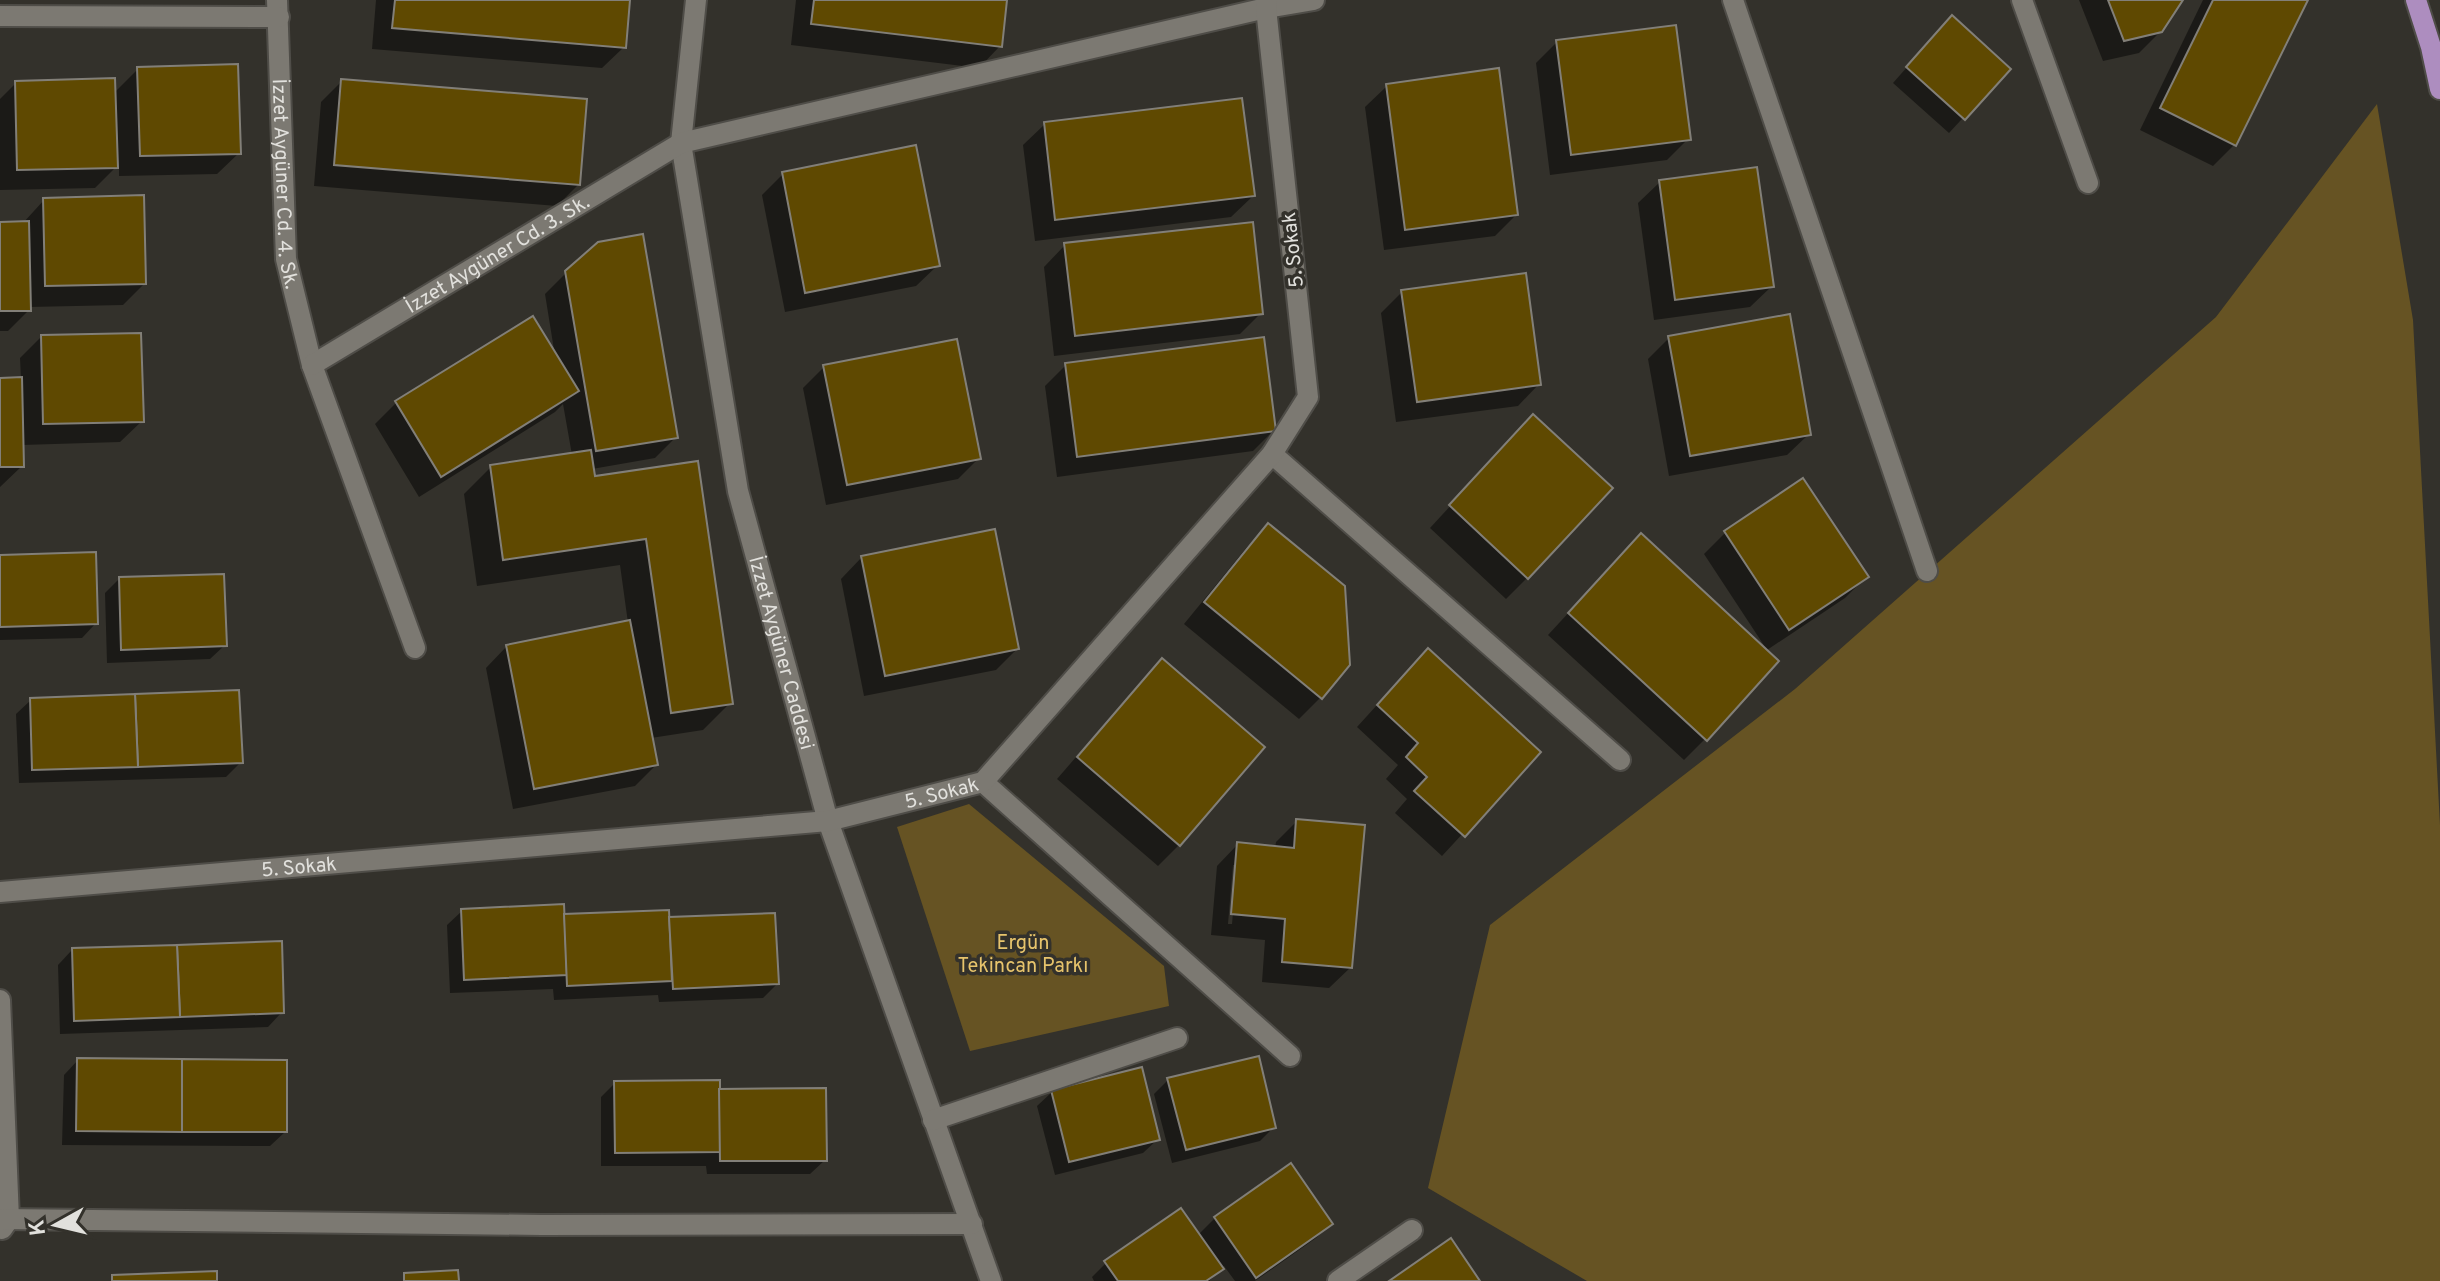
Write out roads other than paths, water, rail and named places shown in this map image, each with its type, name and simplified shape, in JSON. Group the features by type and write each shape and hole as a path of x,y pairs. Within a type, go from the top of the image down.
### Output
{"main road":[{"path":"2416,0 2440,89"}],"street":[{"path":"0,8 6,0"},
{"name":"İzzet Aygüner Caddesi","path":"696,0 681,143 738,491 828,821 991,1281"},
{"name":"İzzet Aygüner Cd. 3. Sk.","path":"312,365 681,143 1266,4 1314,0"},
{"path":"1733,0 1927,571"},
{"path":"2022,0 2088,183"},
{"name":"5. Sokak","path":"0,892 828,821 983,782 1272,454 1308,397 1266,4"},
{"path":"0,16 278,9"},
{"name":"İzzet Aygüner Cd. 4. Sk.","path":"278,9 286,259 312,365 415,648"},
{"path":"1272,454 1620,760"},
{"path":"983,782 1290,1056"},
{"path":"0,1000 3,1223 972,1224"},
{"path":"933,1120 1177,1038"},
{"path":"1338,1281 1412,1230"}],"park label":[{"name":"Ergün Tekincan Parkı","path":"1023,954"}]}
